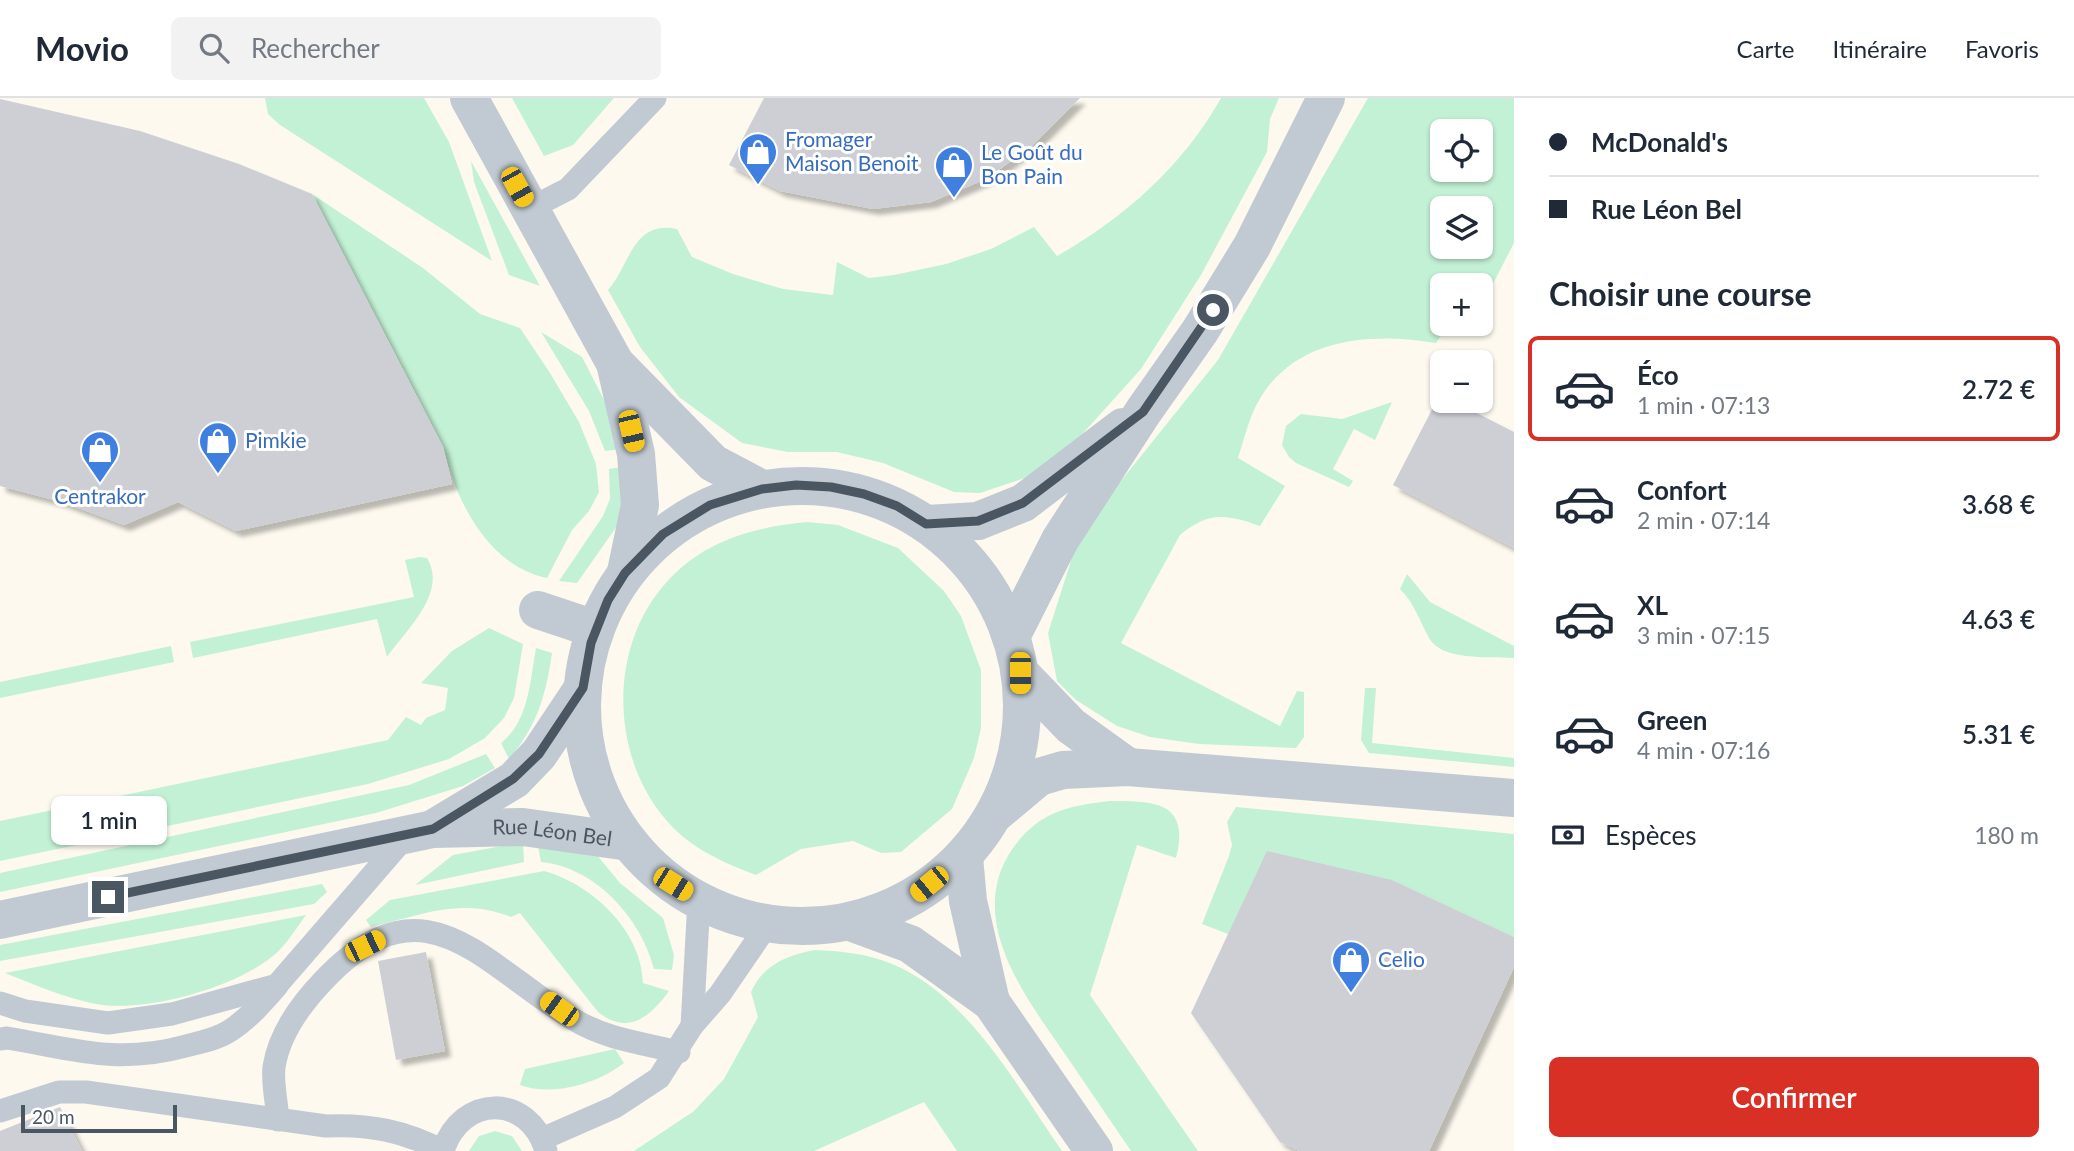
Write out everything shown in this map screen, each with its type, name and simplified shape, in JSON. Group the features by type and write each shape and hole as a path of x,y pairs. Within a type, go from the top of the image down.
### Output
{"street":[{"path":"469,98 615,363 713,463 762,489"},
{"path":"996,813 1019,745 1016,655 1060,540 1143,412 1200,331 1252,246 1326,98"},
{"path":"615,363 636,454 640,505 625,573 595,629 583,688 585,743 600,795 629,842 649,865 699,900 768,924 809,926 850,922 912,898 964,857 996,813 1040,776 1063,770 1128,767 1514,799"},
{"path":"926,524 978,521 1023,503 1143,412"},
{"path":"625,573 663,534 710,505 762,489 796,485 831,487 897,506 926,524 978,573 1016,655 1071,726 1128,767"},
{"path":"538,610 595,629"},
{"name":"Rue Léon Bel","path":"420,832 513,779 539,754 583,688"},
{"name":"Rue Léon Bel","path":"0,920 420,832 523,827 629,842"},
{"path":"964,857 968,901 990,1002"},
{"path":"850,922 910,944 990,1002 1094,1151"}],"lane":[{"path":"529,209 569,189 655,98"},
{"path":"0,1040 7,1038 109,1056 139,1056 167,1051 230,1031 257,1008 420,832"},
{"path":"692,1026 699,900"},
{"path":"1,1110 59,1092 86,1092 278,1120 390,1129 443,1151 456,1125 467,1115 495,1107 524,1116 544,1145 638,1094 659,1078 679,1052 692,1026 720,994 768,924"},
{"path":"278,1120 274,1067 290,1021 343,960 388,935 417,929 439,933 472,949 572,1019 602,1035 679,1052"},
{"path":"0,1003 25,1011 108,1023 172,1014 278,985"}],"shaded area":[{"path":"0,98 1514,98 1514,1151 0,1151"}],"green space":[{"path":"265,98 424,98 449,142 492,261 280,125 268,114"},
{"path":"512,98 614,98 573,145 544,156"},
{"path":"1221,98 1279,98 1270,119 1267,152 1201,275 1141,369 1067,451 1034,475 980,493 954,492 883,463 837,452 788,452 742,443 679,397 640,347 608,290 641,238 650,231 662,228 677,229 692,257 733,274 783,289 833,295 837,262 869,278 894,275 946,264 991,249 1034,227 1057,256 1106,225 1150,188 1189,146"},
{"path":"1368,98 1514,98 1514,243 1493,284 1493,273 1430,273 1430,336 1441,336 1436,343 1386,338 1336,344 1313,352 1292,364 1273,380 1255,408 1238,458 1285,486 1260,526 1228,517 1209,518 1180,535 1121,643 1280,726 1297,691 1304,692 1304,737 1296,748 1199,744 1150,737 1117,726 1076,700 1057,681 1048,633 1075,548 1104,502 1218,360"},
{"path":"471,161 540,286 509,275 474,182"},
{"path":"312,194 423,268 480,314 520,328 550,373 579,422 596,464 599,492 589,511 572,530 547,578 526,571 508,560 492,546 466,509 456,489 443,447"},
{"path":"541,332 582,357 619,429 623,449 605,451 589,411"},
{"path":"1392,402 1375,440 1354,429 1333,469 1353,481 1349,487 1296,463 1282,445 1286,426 1301,414 1342,419"},
{"path":"627,466 624,516 577,583 559,581 603,516 610,499 609,469"},
{"path":"807,522 838,525 898,548 944,591 961,616 981,670 981,728 974,758 952,809 901,852 881,853 853,841 801,849 756,875 716,858 694,845 667,820 646,790 632,757 624,720 624,684 631,648 644,614 665,584 680,569 712,547 748,532"},
{"path":"427,558 432,571 429,598 414,623 387,657 377,619 193,658 190,642 414,597 405,560"},
{"path":"1407,574 1430,602 1514,646 1514,658 1454,654 1434,644 1413,606 1400,589"},
{"path":"489,628 523,644 514,698 504,718 485,738 449,759 368,784 0,861 0,821 388,740 406,717 421,725 426,718 445,710 448,688 421,683 452,651"},
{"path":"171,646 174,662 0,698 0,682"},
{"path":"536,648 552,653 547,683 527,734 509,759 501,743 510,734 523,712"},
{"path":"1365,688 1376,688 1372,743 1514,758 1514,767 1369,753 1361,740"},
{"path":"486,754 495,768 463,786 376,813 0,892 0,873 409,785"},
{"path":"1109,801 1140,802 1164,808 1173,814 1178,825 1179,839 1176,858 1137,845 1090,995 1198,1151 1131,1151 1033,1007 1006,956 997,929 995,902 1000,875 1013,848 1023,836 1033,826 1055,813 1080,805"},
{"path":"1236,807 1514,834 1514,937 1392,880 1228,934 1202,924 1229,856 1232,845 1227,822"},
{"path":"523,842 524,862 415,885 453,855"},
{"path":"538,846 596,854 620,883 663,918 674,955 672,970 654,969 638,931 613,898 580,874 541,862"},
{"path":"544,871 562,877 596,898 624,928 634,945 643,983 669,991 654,1009 629,1023 609,1019 598,1012 520,913 511,917 493,911 458,908 425,913 371,927 366,920 390,900"},
{"path":"322,884 327,892 314,904 0,961 0,945"},
{"path":"306,915 282,947 256,968 213,988 163,1001 139,1005 96,1004 61,995 5,973"},
{"path":"815,950 850,953 884,961 913,974 939,993 986,1041 1062,1151 957,1151 924,1102 814,1151 634,1151 694,1111 724,1079 758,1017 751,992 762,975 786,958"},
{"path":"615,1049 624,1063 588,1082 546,1090 520,1085 525,1069"},
{"path":"495,1131 512,1136 522,1151 469,1151 479,1136"}],"building":[{"path":"764,98 1080,98 1033,145 986,179 931,202 873,209 780,191 729,165"},
{"path":"0,99 140,131 239,164 312,194 443,447 452,484 236,531 178,502 124,525 62,502 0,486"},
{"path":"1430,413 1477,413 1514,432 1514,548 1393,485"},
{"name":"Celio","path":"1267,851 1392,880 1514,937 1514,967 1429,1151 1299,1151 1280,1142 1191,1013"},
{"path":"426,952 445,1051 396,1060 378,961"},
{"path":"60,1107 82,1151 0,1151 0,1131"}],"place":[{"name":"Fromager Maison Benoit","path":"758,186"},
{"name":"Le Goût du Bon Pain","path":"954,199"},
{"name":"Pimkie","path":"218,475"},
{"name":"Centrakor","path":"100,484"},
{"name":"Celio","path":"1351,994"}],"route":[{"path":"108,897 433,829 513,779 539,754 583,688 591,643 608,600 625,573 663,534 710,505 762,489 796,485 831,487 864,494 897,506 926,524 978,521 1023,503 1143,412 1213,310"}]}
